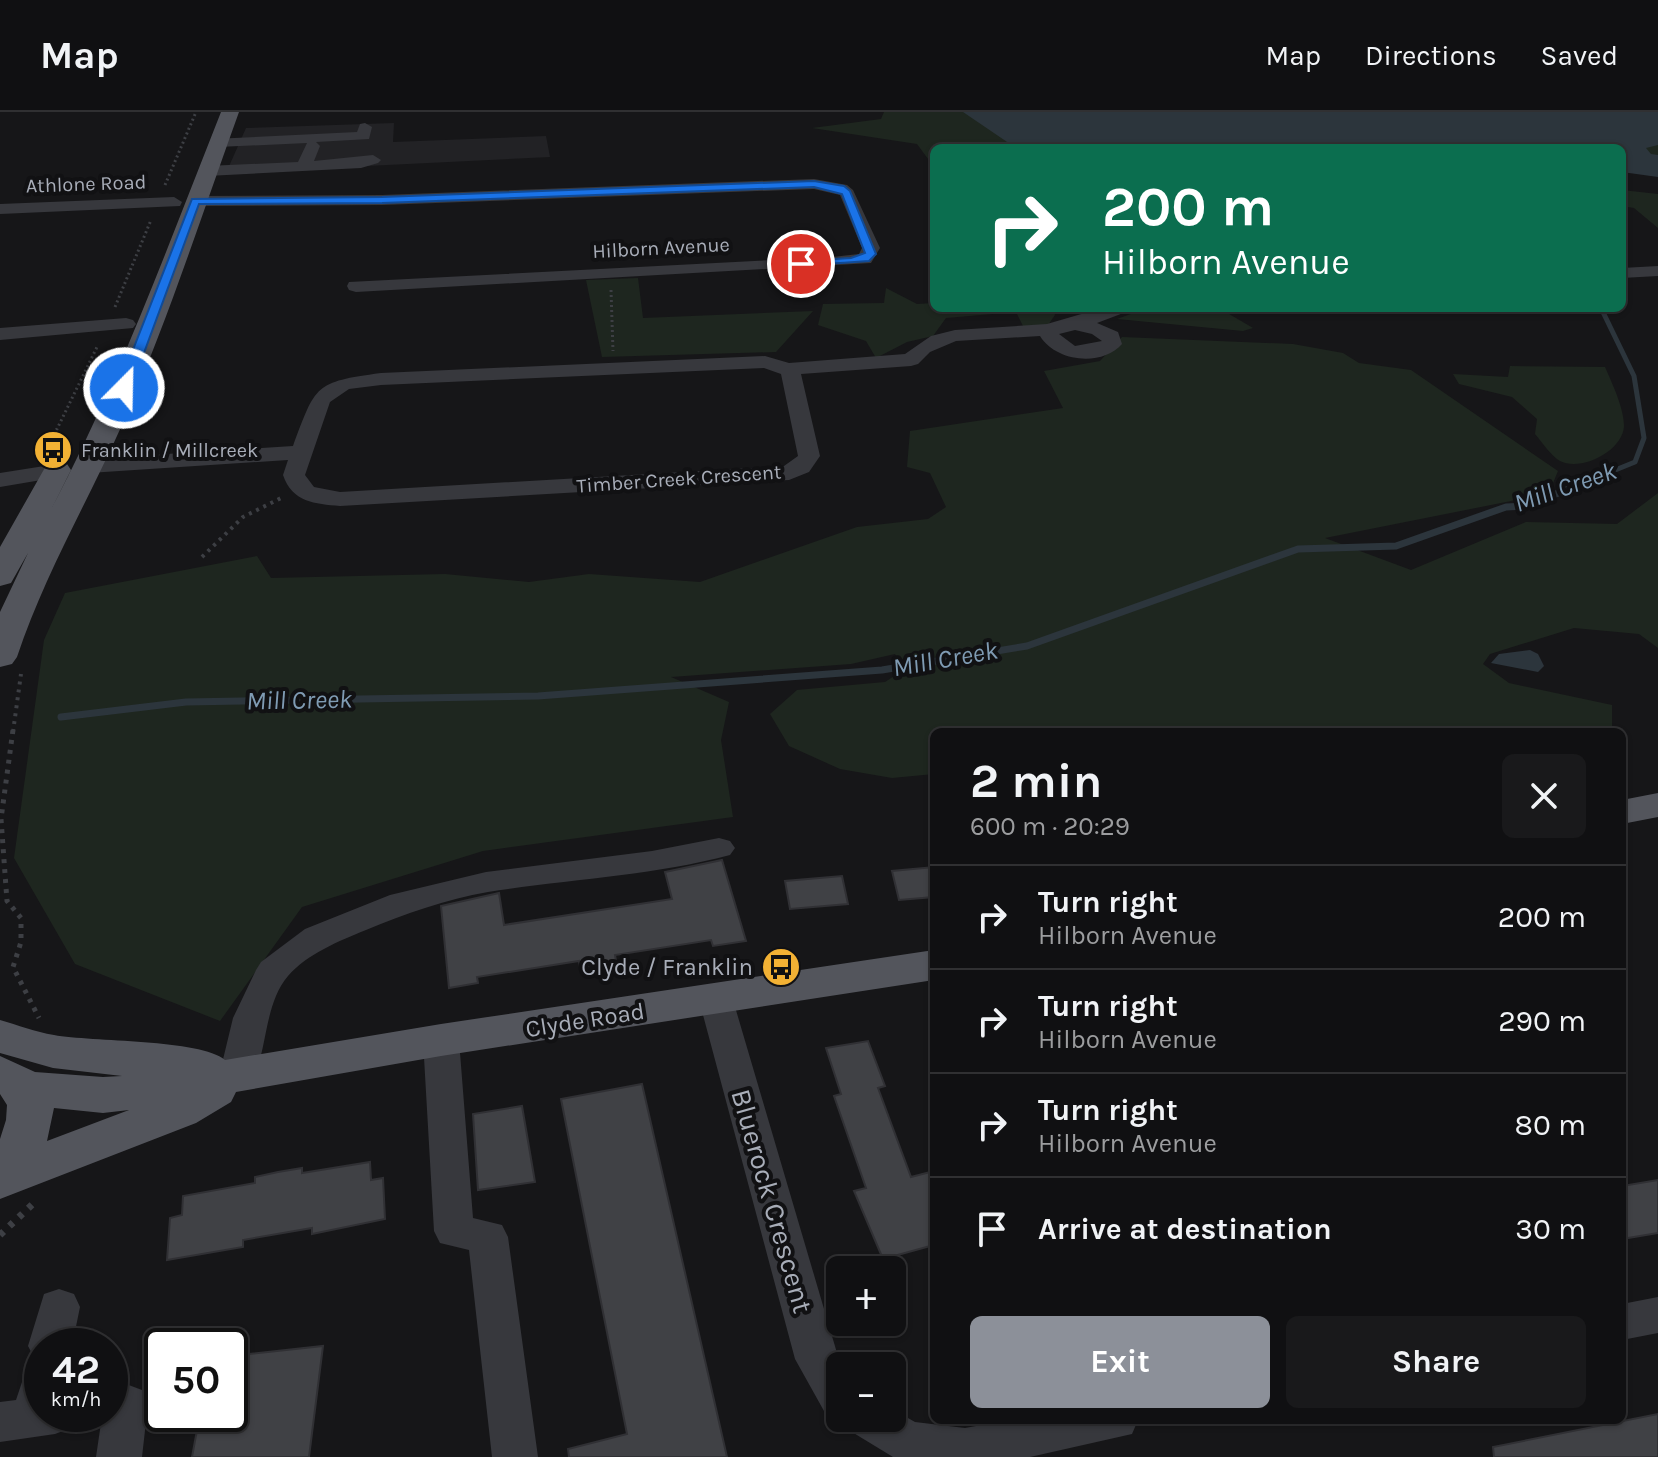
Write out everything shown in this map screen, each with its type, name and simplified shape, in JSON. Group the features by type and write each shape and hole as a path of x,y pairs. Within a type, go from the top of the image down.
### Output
{"main road":[{"path":"89,406 119,320 212,112"},
{"path":"12,662 22,596 89,466 148,332 171,202 207,171 230,112"},
{"path":"0,576 62,437"},
{"path":"1626,811 1658,805"},
{"name":"Clyde Road","path":"6,1064 103,1095 930,966"},
{"path":"0,1177 25,1143 32,1122 30,1104 6,1064"},
{"name":"Clyde Road","path":"0,1177 179,1110 237,1076"}],"street":[{"path":"218,142 364,136 365,127"},
{"path":"304,166 312,146"},
{"path":"207,171 373,160"},
{"name":"Hilborn Avenue","path":"171,202 382,200 814,184 841,188 847,193 871,248 871,254 865,259 851,261 356,286"},
{"name":"Athlone Road","path":"0,209 171,202"},
{"path":"1626,273 1658,271"},
{"path":"300,489 294,475 321,399 343,384 381,379 752,362 788,369 911,360 921,347 950,337 1047,330 1108,312"},
{"path":"0,334 119,320"},
{"path":"1047,330 1049,338 1060,347 1079,353 1099,352 1112,344 1111,336 1098,329 1074,324"},
{"name":"Timber Creek Crescent","path":"300,489 306,494 340,499 789,473 801,467 809,456 788,369"},
{"path":"89,466 302,452"},
{"path":"0,480 47,468"},
{"path":"237,1076 251,1018 273,970 317,937 402,903 486,882 652,861 719,848"},
{"name":"Bluerock Crescent","path":"716,1000 817,1359 826,1374"},
{"path":"441,1040 454,1231 488,1237 515,1457"},
{"path":"1626,1321 1658,1315"},
{"path":"891,1432 908,1442 965,1449 1095,1424"},
{"path":"119,1457 122,1432"}],"path":[{"path":"119,320 171,202 196,112"},
{"path":"610,273 614,369"},
{"path":"47,468 37,446 62,437 100,341"},
{"path":"202,557 243,517 300,489"},
{"path":"12,662 13,724 1,819 7,901 21,918 21,942 13,967 25,989"}],"shaded area":[{"path":"884,112 1658,112 1658,161 1626,149 1626,144 930,144 930,162 917,144 812,128 881,119"},
{"path":"963,112 1658,112 1658,145 1646,148 1651,154 1658,155 1658,177 1626,173 1626,144 1010,144"},
{"path":"394,123 393,142 546,136 550,157 226,173 246,128"},
{"path":"1626,190 1658,194 1658,228 1634,208 1626,207"},
{"path":"638,278 643,318 813,311 776,352 602,357 586,280"},
{"path":"886,288 917,304 930,303 930,312 1016,312 946,318 933,336 907,342 876,358 866,341 818,325 823,304 884,303"},
{"path":"1016,312 1054,312 1048,325 1023,326"},
{"path":"1136,312 1226,312 1253,328 1243,331 1117,319"},
{"path":"1122,337 1293,344 1343,353 1359,363 1411,370 1558,471 1551,488 1511,501 1325,538 1411,570 1526,522 1617,524 1658,493 1658,648 1639,634 1574,628 1490,654 1483,664 1509,683 1612,705 1612,728 930,728 930,774 892,778 840,769 789,746 770,714 797,690 885,682 905,669 895,654 851,664 671,677 729,702 721,740 733,817 483,851 302,907 220,1021 75,964 14,858 44,640 65,593 257,556 271,578 445,574 529,582 589,574 700,582 857,527 928,519 946,507 930,473 907,467 910,431 1063,408 1044,371 1100,361"},
{"path":"1510,366 1605,367 1623,419 1622,435 1617,444 1600,457 1579,464 1560,461 1535,434 1537,419 1512,397 1459,384 1453,374 1508,377"},
{"path":"1530,650 1538,654 1544,666 1538,672 1491,663 1499,654"}],"building":[{"path":"722,860 746,941 713,946 711,940 615,955 616,961 580,967 579,961 477,977 478,983 449,988 441,906 499,893 504,925 672,899 665,872"},
{"path":"930,867 930,897 899,900 892,871"},
{"path":"842,876 848,904 790,909 785,881"},
{"path":"868,1041 885,1086 878,1088 911,1177 930,1172 930,1246 894,1256 882,1256 854,1191 866,1188 834,1096 841,1094 826,1048"},
{"path":"642,1084 727,1457 569,1457 568,1449 627,1434 561,1099"},
{"path":"522,1106 535,1182 478,1190 473,1114"},
{"path":"370,1162 371,1180 383,1178 385,1219 312,1234 312,1228 243,1240 243,1247 167,1260 170,1218 182,1215 183,1196 255,1183 255,1177 278,1172 302,1168 302,1173"},
{"path":"1658,1180 1658,1233 1626,1238 1626,1185"},
{"path":"323,1346 309,1457 192,1457 197,1432 248,1432 248,1354"},
{"path":"1658,1414 1658,1457 1494,1457 1493,1447 1608,1424 1626,1424 1626,1420"}],"waterway":[{"name":"Mill Creek","path":"1598,477 1635,462 1644,438 1634,376 1603,312"},
{"name":"Mill Creek","path":"61,717 186,702 538,696 882,670 1027,646 1298,549 1396,546 1506,507 1526,506 1603,475"}],"place":[{"name":"Franklin / Millcreek","path":"53,450"},
{"name":"Clyde / Franklin","path":"781,967"}],"route":[{"path":"124,388 196,201 382,200 814,184 841,188 847,193 871,254 865,259 801,264"}]}
